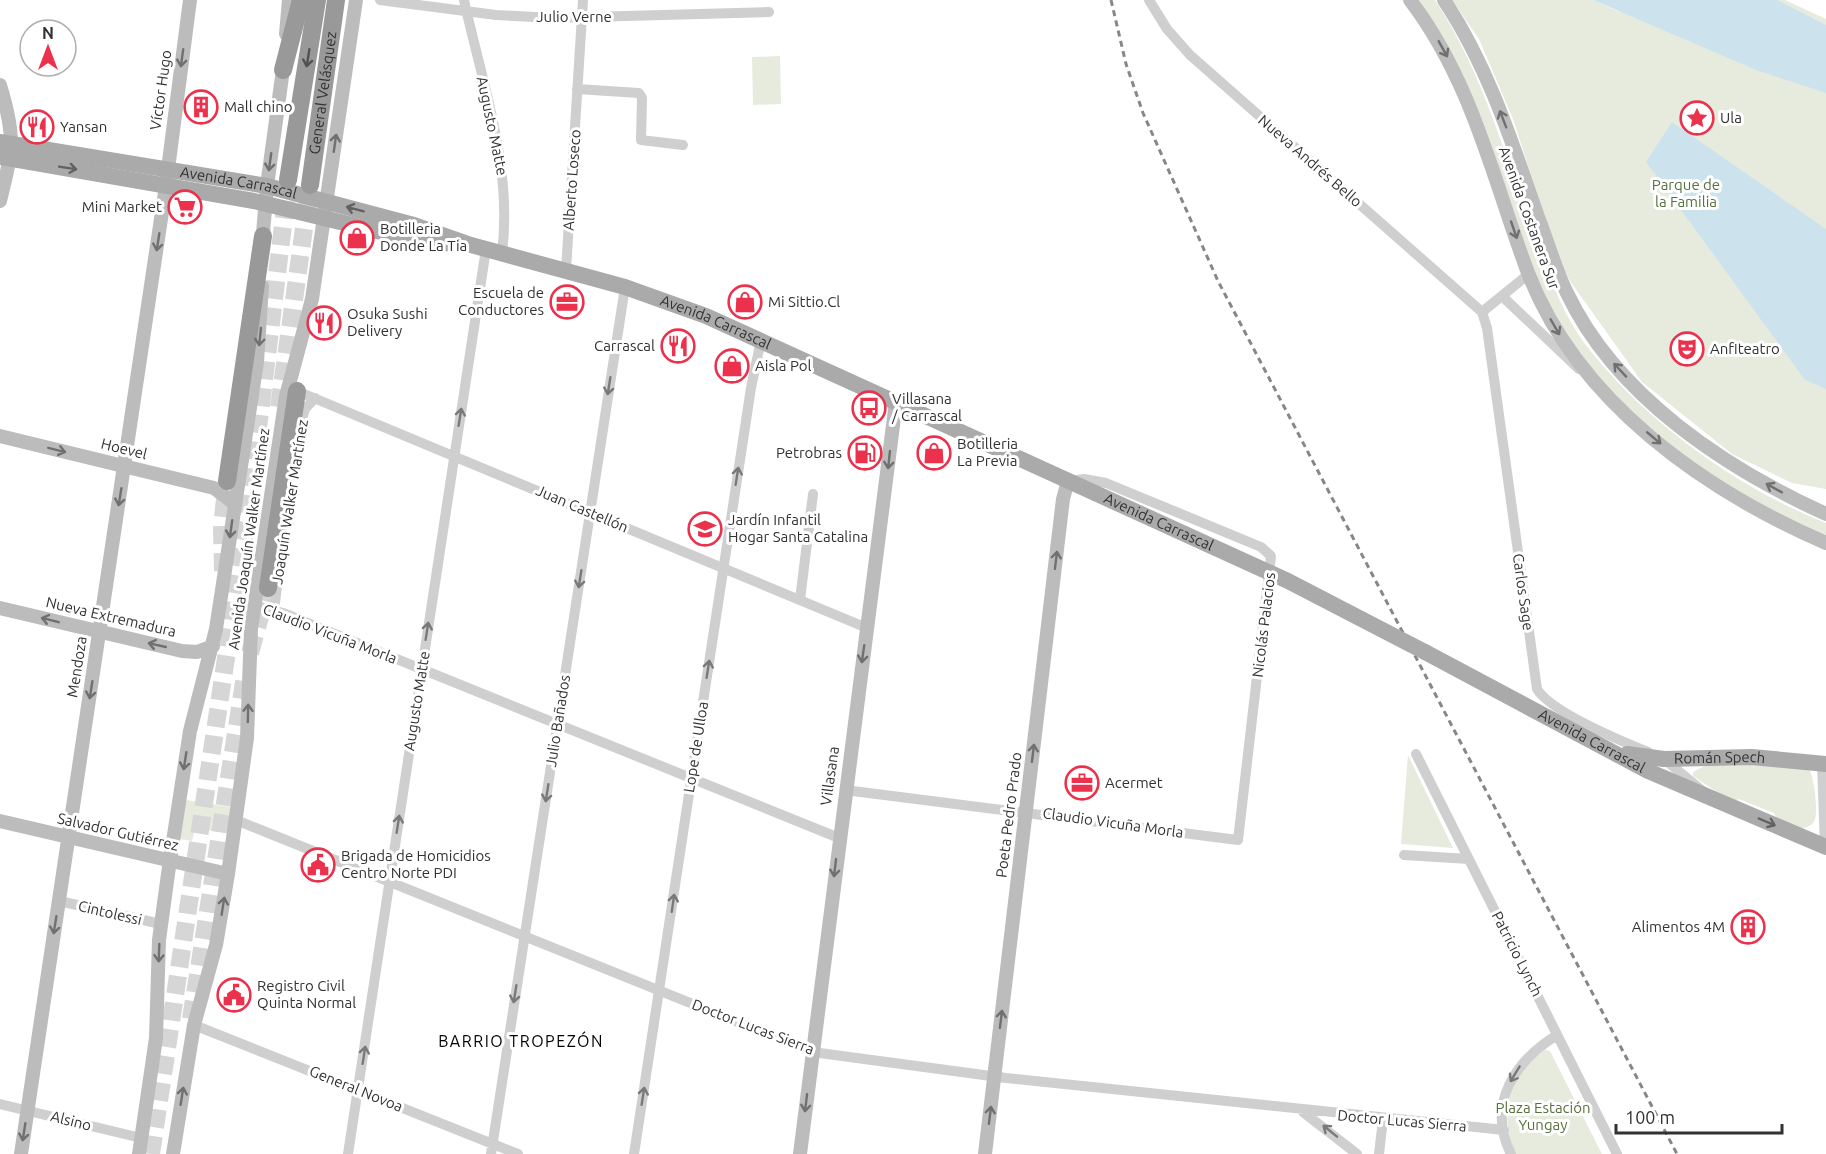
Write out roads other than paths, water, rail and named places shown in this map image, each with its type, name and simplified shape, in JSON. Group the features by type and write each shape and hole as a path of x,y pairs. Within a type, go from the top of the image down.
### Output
{"highway":[{"path":"283,70 301,0"},
{"name":"General Velásquez","path":"288,180 317,0"},
{"name":"General Velásquez","path":"310,185 336,0"},
{"path":"227,480 263,236"},
{"path":"268,588 297,391"}],"main road":[{"name":"Víctor Hugo","path":"167,176 190,0"},
{"name":"Avenida Joaquín Walker Martínez","path":"139,1154 158,1018 161,924 170,861 190,731 213,646 261,332 263,236 267,186 283,70 288,0"},
{"name":"Avenida Joaquín Walker Martínez","path":"173,1154 194,1025 216,945 228,874 248,722 249,644 254,605 286,396 312,299 356,0"},
{"name":"Avenida Costanera Sur","path":"1410,0 1442,47 1472,109 1529,274 1559,334 1596,384 1643,430 1702,476 1775,519 1826,543"},
{"name":"Avenida Costanera Sur","path":"1444,0 1469,40 1493,93 1567,293 1599,346 1646,396 1700,441 1753,476 1826,514"},
{"path":"0,85 12,127 6,151 0,201"},
{"name":"Avenida Carrascal","path":"6,151 167,176 267,186 325,209"},
{"name":"Avenida Carrascal","path":"167,176 266,203 325,209 414,225 486,249 625,287 678,305 761,340 1337,605 1613,751 1670,769 1713,800 1826,847"},
{"name":"Mendoza","path":"21,1154 167,176"},
{"path":"297,391 312,299"},
{"name":"Villasana","path":"800,1154 838,838 896,402"},
{"name":"Hoevel","path":"0,436 214,488 235,504"},
{"name":"Poeta Pedro Prado","path":"985,1154 1063,499 1068,481"},
{"name":"Nueva Extremadura","path":"0,608 190,652 213,646"},
{"name":"Román Spech","path":"1670,769 1695,757 1752,757 1824,763"},
{"name":"Salvador Gutiérrez","path":"0,821 228,874"}],"street":[{"name":"Julio Verne","path":"380,0 465,6 525,17 582,18 769,12"},
{"name":"Alberto Loseco","path":"566,270 583,0"},
{"name":"Nueva Andrés Bello","path":"1149,0 1167,29 1190,55 1482,312"},
{"name":"Augusto Matte","path":"348,1154 486,249 505,217 502,167 465,6"},
{"path":"578,89 639,93 642,98 641,140 683,145"},
{"path":"1482,312 1529,274"},
{"name":"Julio Bañados","path":"491,1149 625,287"},
{"path":"1503,297 1596,384"},
{"name":"Carlos Sage","path":"1482,312 1487,327 1537,689 1547,701 1670,769"},
{"name":"Lope de Ulloa","path":"634,1154 751,388 761,340"},
{"name":"Juan Castellón","path":"297,391 867,628"},
{"name":"Joaquín Walker Martínez","path":"274,610 300,426 305,409 315,399"},
{"name":"Nicolás Palacios","path":"1068,481 1084,479 1106,483 1261,547 1270,556 1238,840"},
{"path":"800,600 813,495"},
{"name":"Claudio Vicuña Morla","path":"254,605 274,610 422,669 838,838"},
{"name":"Patricio Lynch","path":"1416,754 1617,1154"},
{"path":"1824,763 1826,847"},
{"name":"Claudio Vicuña Morla","path":"845,790 1238,840"},
{"name":"Doctor Lucas Sierra","path":"236,820 812,1052 994,1077 1504,1130"},
{"path":"1404,855 1469,859"},
{"name":"Cintolessi","path":"59,900 161,924"},
{"name":"General Novoa","path":"194,1025 358,1090 491,1149 518,1154"},
{"path":"1511,1154 1504,1130 1503,1109 1511,1078 1528,1056 1557,1035"},
{"name":"Alsino","path":"0,1104 141,1138"},
{"name":"Doctor Lucas Sierra","path":"1301,1110 1357,1154"},
{"path":"1379,1154 1383,1119"}],"water":[{"path":"1593,0 1777,0 1826,25 1826,93 1756,70"},
{"path":"1672,122 1826,229 1826,389 1805,380 1646,162"}],"tunnel":[{"path":"151,1154 246,526 287,193"},
{"path":"279,407 308,200"},
{"path":"223,571 222,526 227,481"},
{"path":"250,653 268,588"},
{"path":"191,1019 245,676"}],"railway":[{"path":"1111,0 1126,64 1143,113 1218,281 1677,1154"}],"place":[{"name":"Mall chino","path":"201,107"},
{"name":"Ula","path":"1697,118"},
{"name":"Yansan","path":"37,127"},
{"name":"Mini Market","path":"185,207"},
{"name":"Botilleria Donde La Tia","path":"357,238"},
{"name":"Escuela de Conductores","path":"567,302"},
{"name":"Mi Sittio.Cl","path":"745,302"},
{"name":"Osuka Sushi Delivery","path":"324,323"},
{"name":"Carrascal","path":"678,346"},
{"name":"Anfiteatro","path":"1687,349"},
{"name":"Aisla Pol","path":"732,366"},
{"name":"Villasana / Carrascal","path":"869,408"},
{"name":"Petrobras","path":"865,453"},
{"name":"Botilleria La Previa","path":"934,453"},
{"name":"Jardín Infantil Hogar Santa Catalina","path":"705,529"},
{"name":"Acermet","path":"1082,783"},
{"name":"Brigada de Homicidios Centro Norte PDI","path":"318,865"},
{"name":"Alimentos 4M","path":"1748,927"},
{"name":"Registro Civil Quinta Normal","path":"234,995"}],"district":[{"name":"BARRIO TROPEZÓN","path":"521,1041"}],"park label":[{"name":"Parque de la Familia","path":"1686,194"},
{"name":"Plaza Estación Yungay","path":"1543,1116"}]}
